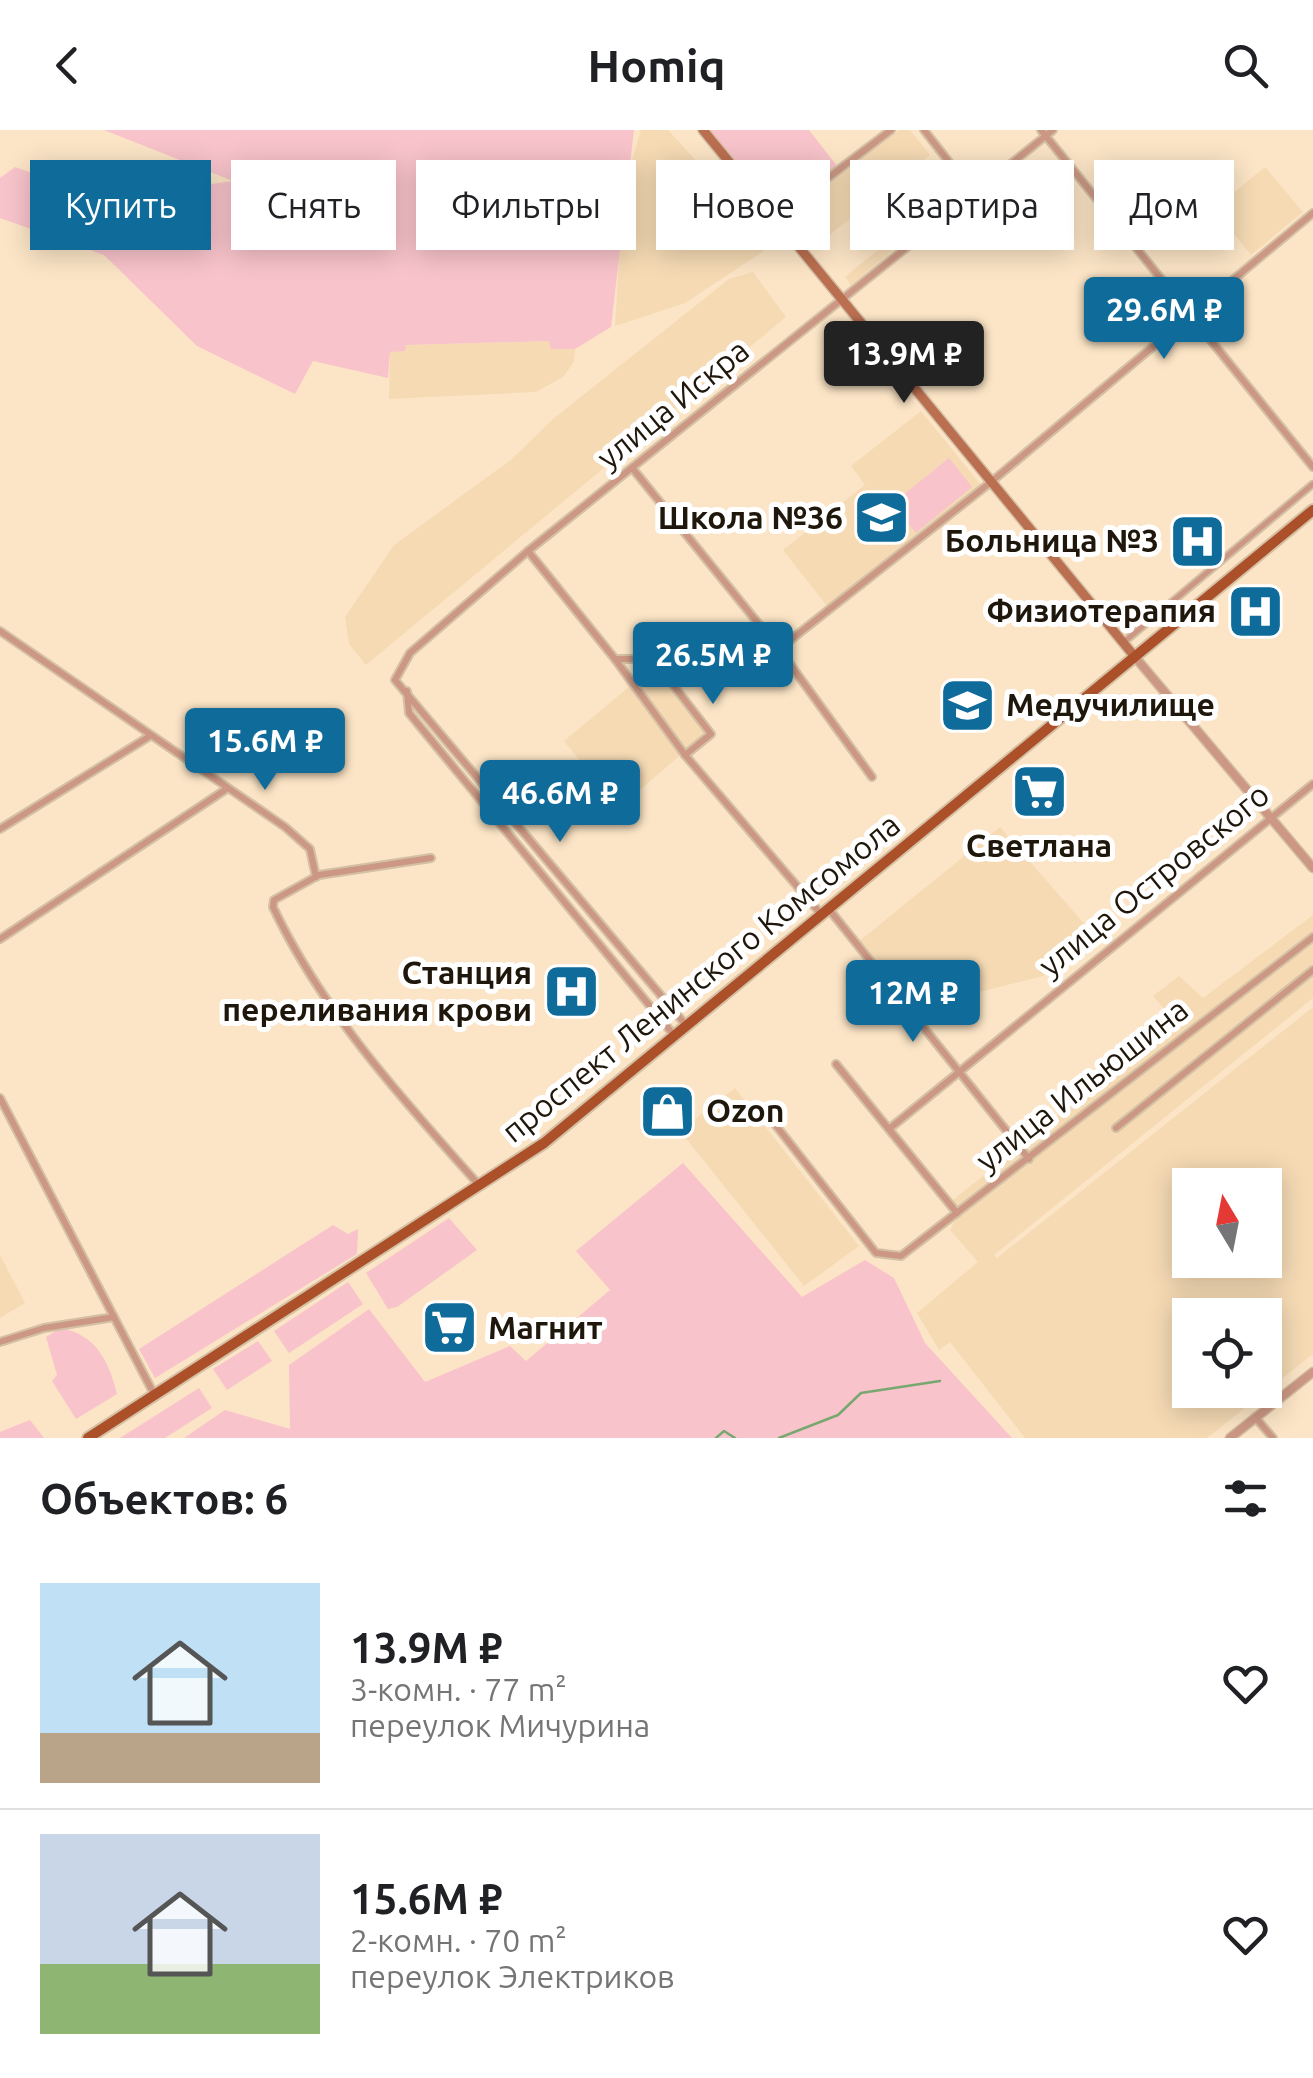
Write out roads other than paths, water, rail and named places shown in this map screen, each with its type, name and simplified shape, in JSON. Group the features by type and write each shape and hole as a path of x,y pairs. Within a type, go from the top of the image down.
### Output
{"main road":[{"path":"704,130 728,160"},
{"path":"801,250 1135,657"},
{"name":"проспект Ленинского Комсомола","path":"88,1438 480,1186 580,1116 685,1024 1313,510"}],"street":[{"path":"830,176 891,130"},
{"path":"924,130 947,160"},
{"name":"улица Искра","path":"1012,160 1043,133 1053,130"},
{"path":"1043,133 1313,468"},
{"path":"778,650 992,482 1313,212"},
{"name":"улица Искра","path":"406,690 395,680 410,653 528,550 634,470 904,250"},
{"path":"634,470 778,650 872,777"},
{"path":"1123,642 1313,484"},
{"path":"528,550 685,755 823,910 1029,1159"},
{"path":"0,631 310,849 316,877"},
{"path":"1135,657 1313,868"},
{"path":"615,659 653,659 711,734 685,755"},
{"path":"406,690 685,1024"},
{"path":"406,690 409,713 674,1034"},
{"path":"0,830 150,736"},
{"name":"улица Островского","path":"889,1129 1313,784"},
{"path":"0,939 226,790"},
{"path":"431,858 316,877 274,900 276,914 374,1064 480,1186"},
{"name":"улица Ильюшина","path":"763,1109 876,1253 901,1256 1313,936"},
{"path":"1116,1128 1313,970"},
{"path":"836,1064 957,1214"},
{"path":"0,1098 154,1395"},
{"path":"0,1342 44,1328 114,1317"},
{"path":"1230,1438 1313,1372"},
{"path":"1255,1417 1273,1438"}],"waterway":[{"path":"779,1438 838,1415 861,1393 940,1381"},
{"path":"716,1438 724,1431 735,1438"}],"place":[{"name":"Школа №36","path":"882,518"},
{"name":"Больница №3","path":"1198,541"},
{"name":"Физиотерапия","path":"1255,611"},
{"name":"Медучилище","path":"967,705"},
{"name":"Светлана","path":"1039,792"},
{"name":"Станция переливания крови","path":"571,991"},
{"name":"Ozon","path":"667,1111"},
{"name":"Магнит","path":"449,1328"}]}
